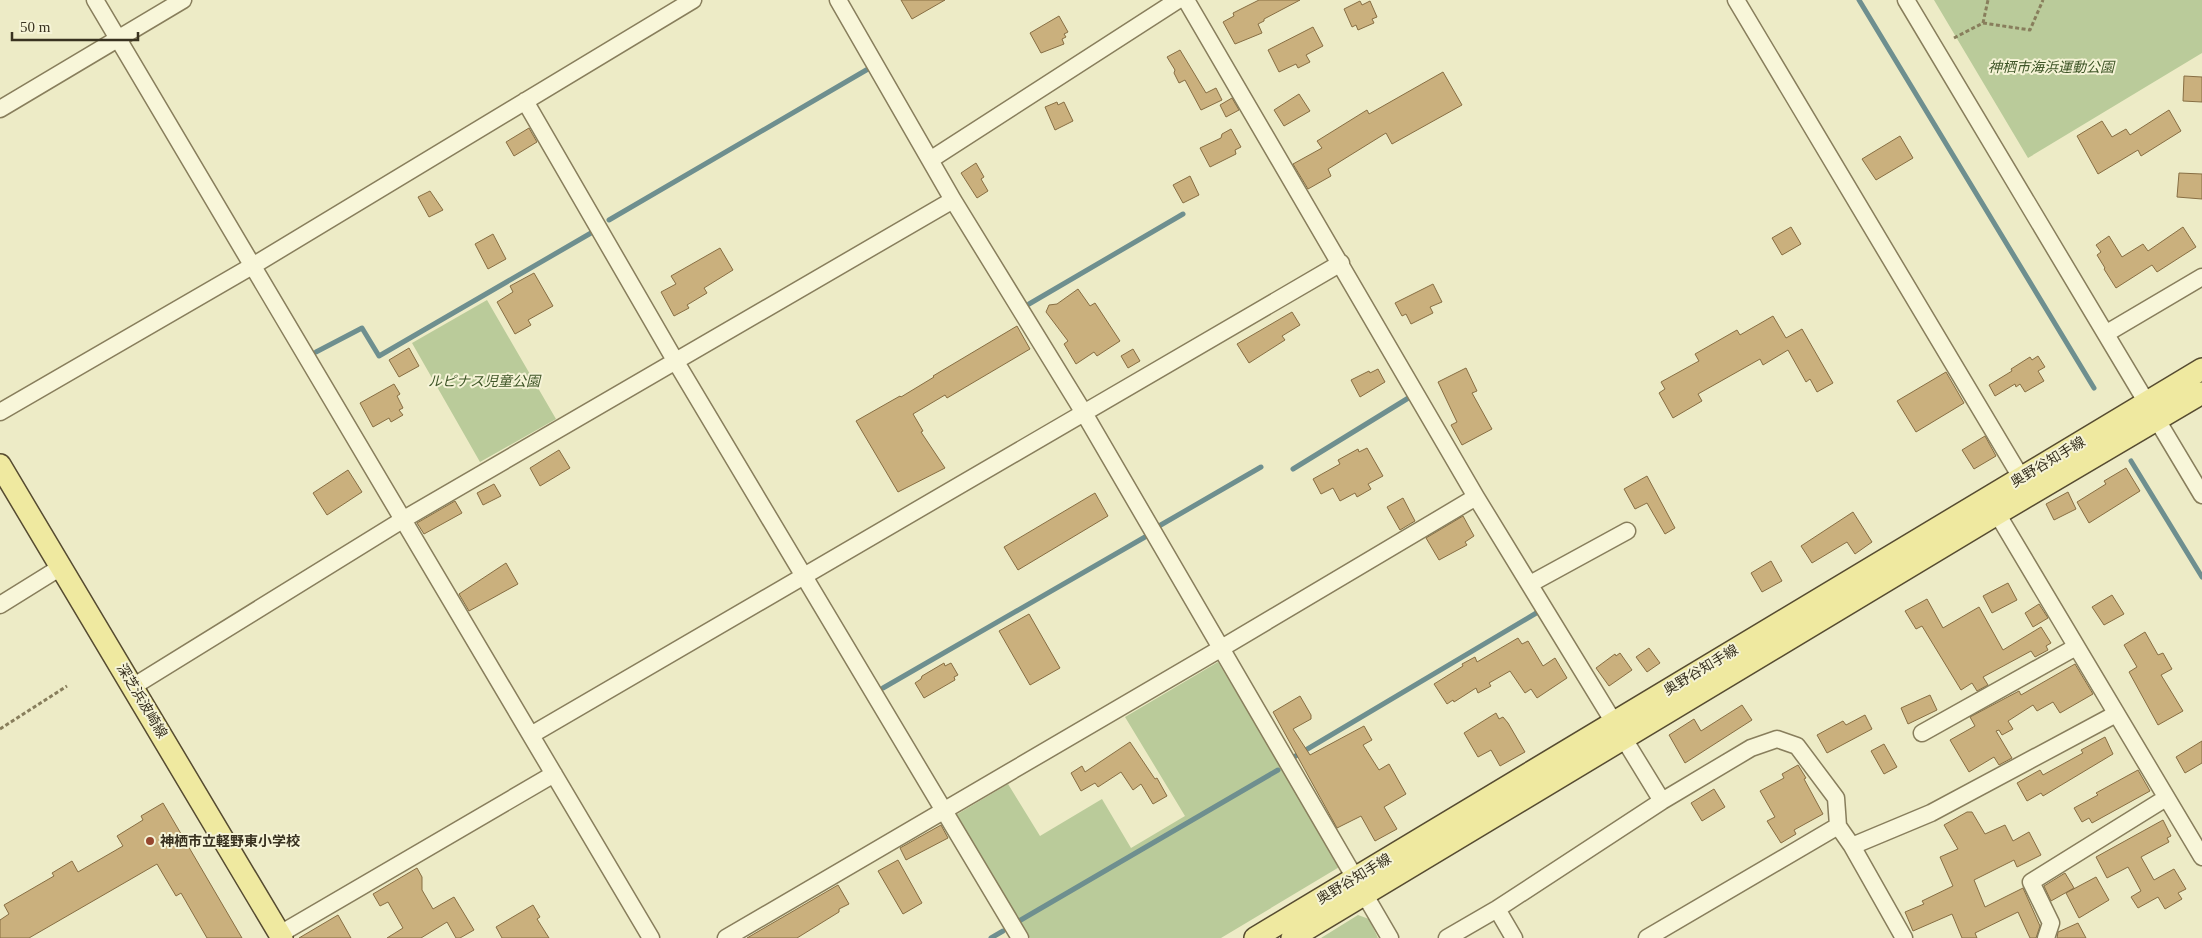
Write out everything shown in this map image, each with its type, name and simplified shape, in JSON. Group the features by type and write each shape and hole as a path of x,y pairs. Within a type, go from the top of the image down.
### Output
{"main road":[{"name":"奥野谷知手線","path":"1992,507 2022,479 2202,369"},
{"name":"奥野谷知手線","path":"1255,938 1360,886 1992,507 2158,420 2202,394"},
{"name":"深芝浜波崎線","path":"0,465 134,686 281,936"},
{"name":"奥野谷知手線","path":"1292,938 1360,886"}],"street":[{"path":"95,0 254,265 651,938"},
{"path":"0,110 183,0"},
{"path":"0,412 254,265 693,0"},
{"path":"838,0 953,200 1084,413 1390,938"},
{"path":"930,160 1178,0"},
{"path":"1186,0 1476,497 1662,802"},
{"path":"1736,0 2022,479"},
{"path":"1906,0 2107,333 2202,495"},
{"path":"525,101 676,362 943,812 1020,938"},
{"path":"134,686 404,520 953,200"},
{"path":"531,735 1341,264"},
{"path":"2107,333 2202,276"},
{"path":"726,938 1476,497"},
{"path":"1992,507 2202,857"},
{"path":"1530,584 1627,531"},
{"path":"0,605 61,567"},
{"path":"1922,733 2076,647"},
{"path":"1852,846 1931,814 2116,714"},
{"path":"1447,938 1496,909 1662,802 1752,748 1776,739 1797,746 1836,798 1838,826 1852,846 1904,938"},
{"path":"281,936 554,774"},
{"path":"2046,938 2051,923 2031,882 2166,798"},
{"path":"1647,938 1838,826"},
{"path":"1496,909 1514,938"}],"path":[{"path":"1983,23 1988,0"},
{"path":"1954,38 1983,23 2030,30 2043,0"},
{"path":"0,729 66,686"}],"green space":[{"name":"神栖市海浜運動公園","path":"1934,0 2202,0 2202,53 2028,158"},
{"name":"ルピナス児童公園","path":"487,300 556,419 480,462 412,343"},
{"path":"1218,662 1341,866 1221,938 1030,938 956,815 1008,784 1040,836 1102,799 1131,848 1185,816 1125,717"},
{"path":"1358,915 1369,919 1378,938 1321,938"}],"building":[{"path":"901,0 945,0 912,19"},
{"path":"1259,0 1300,0 1258,24 1262,33 1235,44 1223,22 1234,16 1233,13"},
{"path":"1360,1 1362,5 1370,1 1377,17 1372,19 1374,23 1358,30 1356,25 1352,27 1344,9"},
{"path":"1059,16 1068,32 1064,34 1066,37 1062,39 1064,44 1041,53 1030,33"},
{"path":"1313,27 1323,46 1306,55 1310,62 1298,68 1296,64 1279,72 1268,50"},
{"path":"1180,50 1206,93 1216,88 1222,100 1201,110 1185,80 1179,83 1174,73 1175,70 1167,57"},
{"path":"1443,72 1462,105 1392,144 1386,133 1328,169 1331,176 1308,189 1293,164 1322,148 1317,141 1367,110 1369,114"},
{"path":"2184,76 2202,77 2202,102 2183,101"},
{"path":"1299,94 1310,111 1284,126 1274,110"},
{"path":"1232,98 1239,110 1226,117 1220,105"},
{"path":"1057,102 1058,105 1064,102 1073,121 1055,130 1045,107"},
{"path":"2169,110 2181,131 2141,156 2138,150 2098,174 2077,136 2102,121 2112,137 2126,129 2130,135"},
{"path":"529,128 537,142 514,156 506,142"},
{"path":"1231,129 1241,147 1235,150 1236,154 1210,167 1200,148 1221,138 1222,134"},
{"path":"1900,136 1913,158 1876,180 1862,159"},
{"path":"976,163 984,177 981,179 988,191 977,198 961,173"},
{"path":"2179,173 2202,174 2202,199 2177,197"},
{"path":"1190,176 1199,195 1183,203 1173,185"},
{"path":"430,191 443,210 429,217 418,197"},
{"path":"1791,227 1801,244 1782,255 1772,238"},
{"path":"2183,227 2196,247 2157,272 2152,265 2116,288 2097,255 2101,252 2096,245 2109,236 2122,257 2143,244 2148,251"},
{"path":"493,234 506,259 488,269 475,244"},
{"path":"720,248 733,270 704,288 707,293 687,305 689,308 674,316 661,292 676,284 671,276"},
{"path":"534,273 553,306 528,320 531,325 515,334 497,302 513,292 510,286"},
{"path":"1433,284 1442,302 1430,307 1433,313 1411,324 1406,314 1402,316 1395,303"},
{"path":"1078,289 1090,306 1095,303 1120,341 1097,356 1094,352 1076,364 1064,344 1068,341 1046,312 1049,305 1057,304"},
{"path":"1292,312 1300,325 1282,336 1285,340 1249,363 1237,344"},
{"path":"1773,316 1786,338 1802,329 1833,383 1817,392 1810,379 1806,382 1788,350 1763,365 1760,359 1698,394 1702,401 1673,418 1659,393 1665,389 1661,382 1699,361 1695,354 1737,330 1740,335"},
{"path":"1017,326 1030,349 947,398 945,395 913,414 923,431 921,432 945,468 898,492 856,421 901,397"},
{"path":"409,348 419,366 399,377 389,360"},
{"path":"1133,349 1140,361 1128,368 1121,356"},
{"path":"2038,356 2045,367 2038,371 2044,381 2025,392 2020,384 2016,387 2015,384 1995,396 1989,385 2030,357 2032,360"},
{"path":"1466,368 1477,391 1472,393 1492,429 1462,445 1451,425 1457,422 1438,382"},
{"path":"1378,369 1385,382 1360,397 1351,380 1369,371 1370,373"},
{"path":"1946,372 1964,403 1916,432 1897,401"},
{"path":"394,384 400,394 397,396 403,408 399,410 403,415 391,422 389,418 373,427 360,403"},
{"path":"1985,436 1996,456 1974,469 1962,450"},
{"path":"1367,448 1383,476 1368,484 1371,489 1357,497 1355,493 1340,501 1333,488 1321,494 1313,479 1340,464 1338,460 1358,449 1359,452"},
{"path":"559,450 570,468 540,486 530,468"},
{"path":"2126,468 2140,491 2089,523 2077,502 2106,484 2104,481"},
{"path":"348,470 362,492 327,515 313,493"},
{"path":"1647,476 1675,528 1665,534 1647,503 1635,509 1624,489"},
{"path":"494,484 501,496 483,505 477,493"},
{"path":"2068,492 2076,509 2054,520 2046,504"},
{"path":"1095,493 1108,516 1018,570 1004,547"},
{"path":"1403,498 1415,521 1400,530 1387,507"},
{"path":"455,501 462,513 424,534 417,523"},
{"path":"1853,512 1872,542 1855,554 1847,542 1812,563 1801,546"},
{"path":"1463,516 1474,536 1465,542 1467,545 1439,560 1426,538"},
{"path":"1771,561 1782,581 1762,592 1751,573"},
{"path":"506,563 518,584 469,611 459,594"},
{"path":"2008,583 2017,600 1992,613 1983,596"},
{"path":"2112,595 2124,614 2104,625 2092,607"},
{"path":"1927,599 1943,628 1979,607 2003,650 2041,627 2051,643 2046,646 2048,650 2035,657 2031,651 1983,677 1988,685 1977,691 1972,683 1961,690 1922,626 1916,629 1905,611"},
{"path":"2039,604 2048,618 2033,627 2025,613"},
{"path":"1029,614 1060,668 1030,685 999,631"},
{"path":"2145,632 2158,655 2163,653 2172,669 2161,675 2183,711 2158,725 2129,672 2137,667 2124,645"},
{"path":"1518,638 1522,644 1528,641 1543,666 1555,658 1567,678 1537,698 1531,689 1525,693 1510,671 1489,683 1491,686 1478,693 1476,688 1454,702 1453,700 1447,704 1434,684 1463,666 1462,664 1475,657 1477,662"},
{"path":"1649,648 1660,663 1647,672 1636,657"},
{"path":"1620,653 1632,670 1609,686 1596,668 1615,654 1616,656"},
{"path":"944,663 945,666 951,663 958,675 954,677 955,680 924,698 915,683 922,676"},
{"path":"2075,664 2093,694 2060,713 2053,702 2037,711 2033,705 2008,721 2013,729 2002,735 1999,730 1996,731 2012,758 1999,765 1994,757 1969,772 1950,740 1975,726 1970,717 2019,691 2021,695"},
{"path":"1930,695 1937,710 1908,724 1901,708"},
{"path":"1300,696 1311,715 1311,719 1293,729 1310,755 1364,726 1372,740 1363,745 1379,770 1389,764 1406,794 1384,807 1397,829 1375,841 1361,816 1337,828 1273,712"},
{"path":"1742,705 1752,720 1685,763 1669,735 1694,719 1701,731"},
{"path":"1496,713 1499,719 1503,717 1508,723 1525,752 1500,766 1491,750 1478,757 1464,733"},
{"path":"1865,715 1872,729 1827,753 1817,735 1843,721 1846,725"},
{"path":"2105,737 2113,754 2043,796 2041,793 2027,801 2017,783 2040,770 2043,775 2083,753 2081,750"},
{"path":"2202,741 2202,763 2185,773 2176,757"},
{"path":"1130,742 1155,779 1157,778 1167,796 1153,804 1141,784 1133,790 1121,772 1098,787 1095,783 1081,791 1071,773 1082,766 1085,772"},
{"path":"1884,744 1897,767 1884,774 1871,751"},
{"path":"1798,765 1823,814 1794,830 1796,834 1781,843 1767,821 1775,817 1760,791 1784,778 1782,774"},
{"path":"2138,770 2150,791 2092,823 2089,818 2082,822 2074,808 2098,795 2096,793"},
{"path":"1714,789 1725,807 1702,821 1691,803"},
{"path":"163,803 242,938 207,938 181,893 176,896 157,864 29,938 0,938 0,920 9,914 4,905 54,876 52,873 72,861 78,872 123,846 117,836 143,820 141,816"},
{"path":"1967,812 1972,812 1985,834 2005,825 2013,841 2029,832 2041,855 2017,867 2014,860 1974,880 1985,907 2023,888 2040,926 2036,938 2030,938 2018,912 1975,933 1977,938 1962,938 1952,914 1913,931 1905,912 1924,904 1922,901 1953,886 1940,857 1958,849 1944,825"},
{"path":"2163,820 2171,836 2167,838 2169,842 2141,857 2154,880 2174,869 2186,889 2178,893 2182,899 2165,909 2158,897 2138,908 2131,897 2141,891 2128,867 2107,878 2096,857"},
{"path":"941,825 948,838 906,860 900,848"},
{"path":"898,860 922,903 903,914 878,871"},
{"path":"417,868 422,877 422,890 433,909 454,897 474,930 460,938 456,938 447,922 421,938 387,938 403,928 388,902 380,906 373,894"},
{"path":"2065,873 2074,888 2051,901 2044,886"},
{"path":"2096,877 2109,900 2079,918 2066,893"},
{"path":"838,885 849,904 797,938 747,938"},
{"path":"533,905 540,917 537,919 549,938 502,938 496,927"},
{"path":"338,915 351,938 299,938"},
{"path":"2078,923 2086,938 2057,938 2058,932"}],"waterway":[{"path":"1859,0 2094,388"},
{"path":"609,220 868,69"},
{"path":"1029,304 1183,214"},
{"path":"316,352 362,328 379,356 591,233"},
{"path":"1293,469 1410,397"},
{"path":"2131,461 2202,577"},
{"path":"1159,526 1261,467"},
{"path":"883,688 1145,537"},
{"path":"1294,757 1538,612"},
{"path":"1019,921 1278,770"},
{"path":"991,938 1003,931"}],"place":[{"name":"神栖市立軽野東小学校","path":"150,841"}]}
